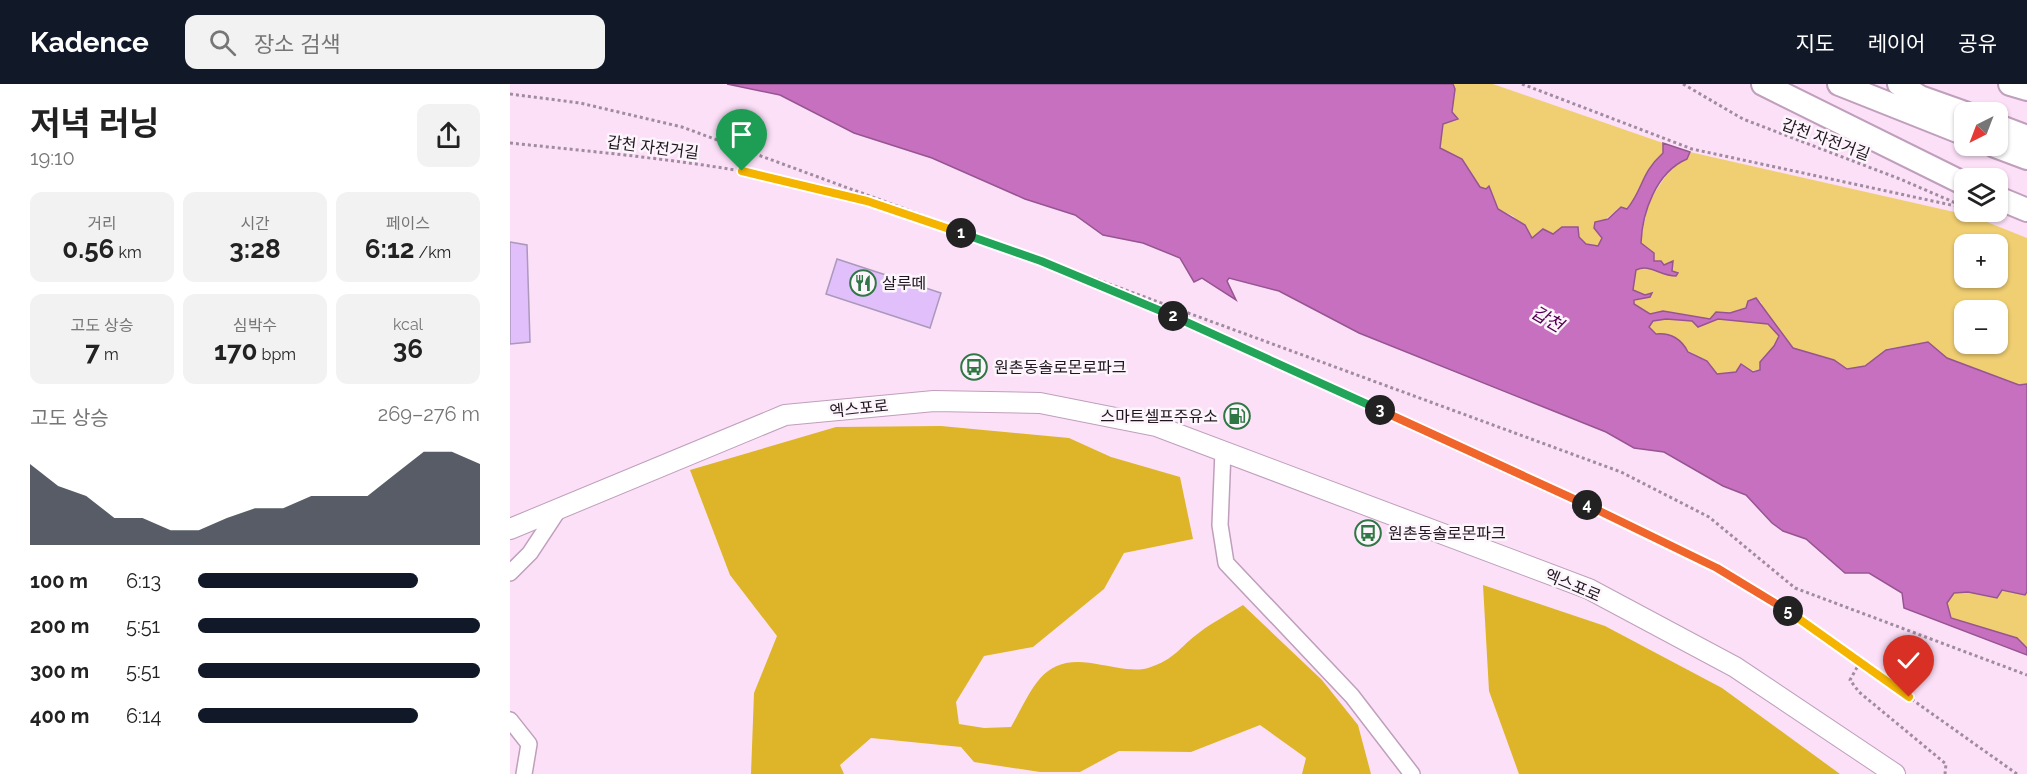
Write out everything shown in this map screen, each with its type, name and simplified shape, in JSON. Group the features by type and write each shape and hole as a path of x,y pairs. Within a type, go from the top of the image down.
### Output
{"highway":[{"path":"1763,84 1954,179"},
{"path":"1839,84 1954,130"},
{"path":"1899,84 1920,97 1954,109"},
{"path":"2010,84 2027,89"},
{"path":"2008,130 2027,137"},
{"path":"2008,151 2027,158"},
{"path":"2008,202 2027,210"}],"main road":[{"name":"엑스포로","path":"510,529 786,416 934,401 1040,403 1156,426 1589,590 1735,667 1895,774"}],"street":[{"path":"1223,451 1220,525 1226,563 1352,696 1412,774"},
{"path":"510,573 530,553 559,509"},
{"path":"510,720 529,744 524,774"}],"path":[{"path":"1522,84 1692,149 1954,206"},
{"name":"갑천 자전거길","path":"1683,84 1743,119 1790,139 1900,179 1954,203"},
{"path":"510,94 580,103 682,127 1622,472 1709,517 1795,588 2027,675"},
{"name":"갑천 자전거길","path":"510,143 630,155 742,171 867,201 1041,261 1196,326 1616,518 1768,598 2017,774"},
{"path":"1860,662 1850,680 1859,692 1946,764 1945,774"}],"shaded area":[{"path":"1453,84 1493,84 1663,143 1663,153 1646,174 1626,209 1621,207 1594,228 1602,238 1598,246 1586,244 1578,237 1578,228 1532,238 1513,216 1498,209 1489,187 1486,189 1480,187 1462,159 1439,148 1443,124 1452,112 1455,89"},
{"path":"1690,152 1954,212 1954,222 1987,222 2027,238 2027,384 2019,385 1947,358 1928,342 1886,349 1865,366 1847,369 1834,360 1793,348 1764,312 1761,302 1730,313 1725,312 1710,319 1663,311 1650,314 1634,304 1634,300 1646,298 1651,293 1645,295 1633,290 1636,270 1647,267 1677,273 1672,271 1673,262 1664,265 1654,262 1651,250 1641,243 1649,201 1673,165 1687,159"},
{"path":"1666,319 1692,321 1698,327 1718,319 1768,324 1779,336 1774,346 1760,362 1761,370 1717,374 1703,360 1657,334 1649,327 1653,321"},
{"path":"941,426 1069,438 1111,457 1180,477 1193,539 1124,553 1104,589 1033,647 984,656 956,702 959,724 984,728 1011,727 1035,685 1054,667 1066,663 1082,662 1131,669 1148,668 1171,657 1205,628 1243,605 1322,680 1358,725 1371,774 1302,774 1306,758 1260,725 1191,752 1119,751 1080,772 1040,772 974,762 961,747 871,738 840,765 844,774 751,774 754,693 777,636 730,575 690,470 836,427"},
{"path":"1483,585 1605,626 1722,688 1840,774 1519,774 1489,691"},
{"path":"2002,590 2025,595 2027,592 2027,648 2017,638 1951,618 1947,603 1954,593 1968,592 1997,598"}],"water":[{"name":"갑천","path":"727,84 1453,84 1455,89 1452,112 1458,119 1443,124 1440,148 1462,159 1480,187 1486,189 1489,186 1498,209 1525,225 1532,238 1543,229 1553,234 1562,227 1578,227 1579,237 1586,244 1598,246 1602,238 1594,228 1595,222 1608,219 1621,207 1627,209 1646,174 1663,153 1663,143 1690,152 1687,159 1676,165 1659,183 1648,207 1642,231 1641,243 1654,253 1654,261 1661,261 1664,265 1673,261 1672,271 1678,273 1676,276 1646,268 1636,270 1633,290 1645,295 1652,293 1650,297 1634,300 1634,304 1650,314 1663,311 1710,319 1716,312 1730,313 1746,308 1748,301 1756,298 1793,348 1834,360 1847,369 1865,366 1886,350 1928,342 1947,358 2019,385 2027,384 2027,592 2025,595 2002,590 1997,598 1968,592 1954,593 1947,603 1951,618 2017,638 2027,648 2027,655 1904,608 1902,593 1869,573 1845,573 1806,539 1783,531 1772,523 1746,495 1723,486 1664,452 1634,448 1606,432 1359,333 1279,291 1229,278 1227,281 1236,300 1202,278 1194,282 1180,258 1143,243 1103,235 1075,215 1025,199 932,158 854,133 780,95","holes":["1666,319 1692,321 1698,327 1718,319 1768,324 1779,336 1774,346 1760,362 1760,370 1753,372 1741,364 1736,372 1717,374 1707,361 1688,352 1675,338 1666,334 1656,334 1649,327 1653,321"]}],"building":[{"path":"510,242 527,245 530,342 510,344"},
{"path":"837,259 941,293 930,328 826,294"}],"place":[{"name":"살루떼","path":"863,283"},
{"name":"원촌동솔로몬로파크","path":"974,367"},
{"name":"스마트셀프주유소","path":"1237,416"},
{"name":"원촌동솔로몬파크","path":"1368,533"}],"route":[{"path":"742,171 867,201 1041,261 1110,289 1323,384 1616,518 1717,568 1768,598 1909,697"}]}
